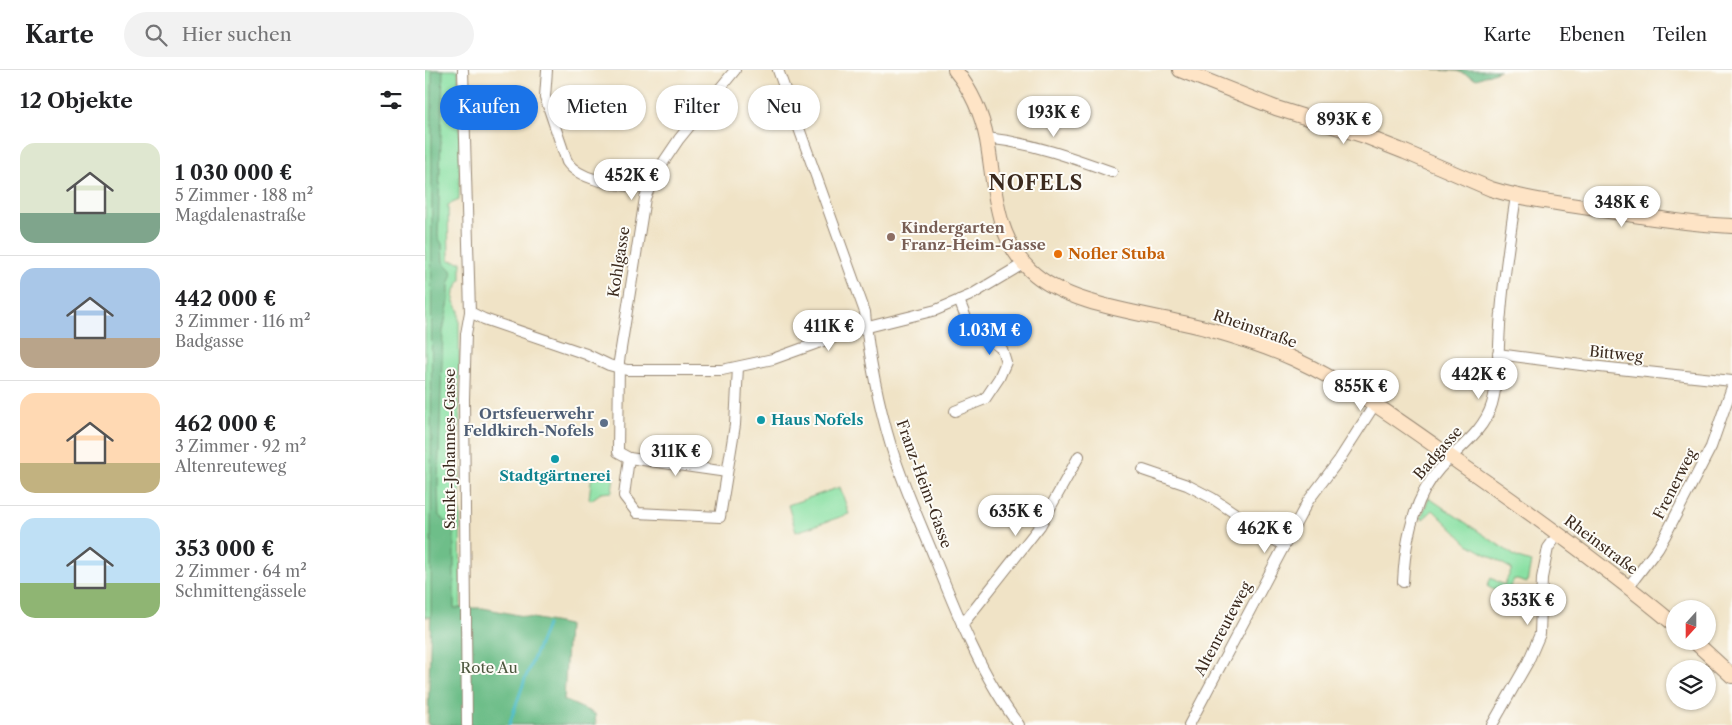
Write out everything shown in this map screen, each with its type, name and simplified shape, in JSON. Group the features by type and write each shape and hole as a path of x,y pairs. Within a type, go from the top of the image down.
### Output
{"main road":[{"name":"Rheinstraße","path":"955,70 974,100 987,138 999,216 1006,238 1023,264 1045,282 1067,294 1089,302 1211,329 1271,349 1319,371 1375,404 1559,533 1629,586 1666,617"},
{"path":"1180,70 1277,108 1361,135 1491,189 1515,196 1681,222 1732,226"},
{"path":"1704,650 1732,676"}],"street":[{"name":"Sankt-Johannes-Gasse","path":"463,70 471,312 466,334 464,390 467,725"},
{"path":"547,70 545,98 571,169 588,178 649,189"},
{"name":"Kohlgasse","path":"629,458 618,452 619,368 645,198 656,173 679,139 735,70"},
{"name":"Franz-Heim-Gasse","path":"778,70 865,312 869,349 892,446 910,495 962,625 985,671 1019,725"},
{"path":"987,138 1027,144 1112,172"},
{"name":"Badgasse","path":"1403,582 1404,561 1415,514 1423,494 1439,469 1452,458 1485,421 1492,403 1496,377 1502,292 1515,196"},
{"path":"471,312 484,319 627,370 722,370 773,359 840,335 936,310 959,300 1023,264"},
{"path":"955,411 985,399 999,378 1006,362 1002,349 979,332 966,318 959,300"},
{"name":"Bittweg","path":"1497,354 1732,381"},
{"path":"727,472 629,458 624,496 637,513 720,517 735,425 738,367"},
{"name":"Frenerweg","path":"1629,586 1665,536 1711,447 1732,387"},
{"name":"Altenreuteweg","path":"1189,725 1308,501 1339,460 1375,404"},
{"path":"962,625 1041,526 1079,456"},
{"path":"1143,470 1187,485 1212,498 1284,546"},
{"path":"1491,725 1528,662 1540,634 1542,578 1548,548 1559,533"}],"green space":[{"path":"425,70 458,70 459,85 440,85 440,130 460,130 459,200 448,205 449,260 461,262 461,280 455,290 454,302 459,310 461,617 425,617"},
{"name":"Rote Au","path":"432,70 443,70 443,85 440,85 441,130 438,237 442,244 443,262 451,270 452,276 449,285 449,301 443,331 438,486 439,516 454,528 454,608 483,608 568,625 564,700 595,714 596,725 428,725 431,609"},
{"path":"1434,70 1500,70 1477,79 1457,71"},
{"path":"592,473 614,476 612,492 601,493 591,500 589,499"},
{"path":"840,487 849,514 796,532 788,505"},
{"path":"1429,498 1518,558 1531,562 1527,583 1514,579 1505,597 1487,586 1491,578 1504,585 1512,569 1468,544 1433,510 1423,519 1421,518"}],"waterway":[{"path":"509,725 547,625"}],"place":[{"name":"Kindergarten Franz-Heim-Gasse","path":"891,237"},
{"name":"Nofler Stuba","path":"1058,254"},
{"name":"Haus Nofels","path":"761,420"},
{"name":"Ortsfeuerwehr Feldkirch-Nofels","path":"604,423"},
{"name":"Stadtgärtnerei","path":"555,459"}],"district":[{"name":"NOFELS","path":"1036,183"}]}
